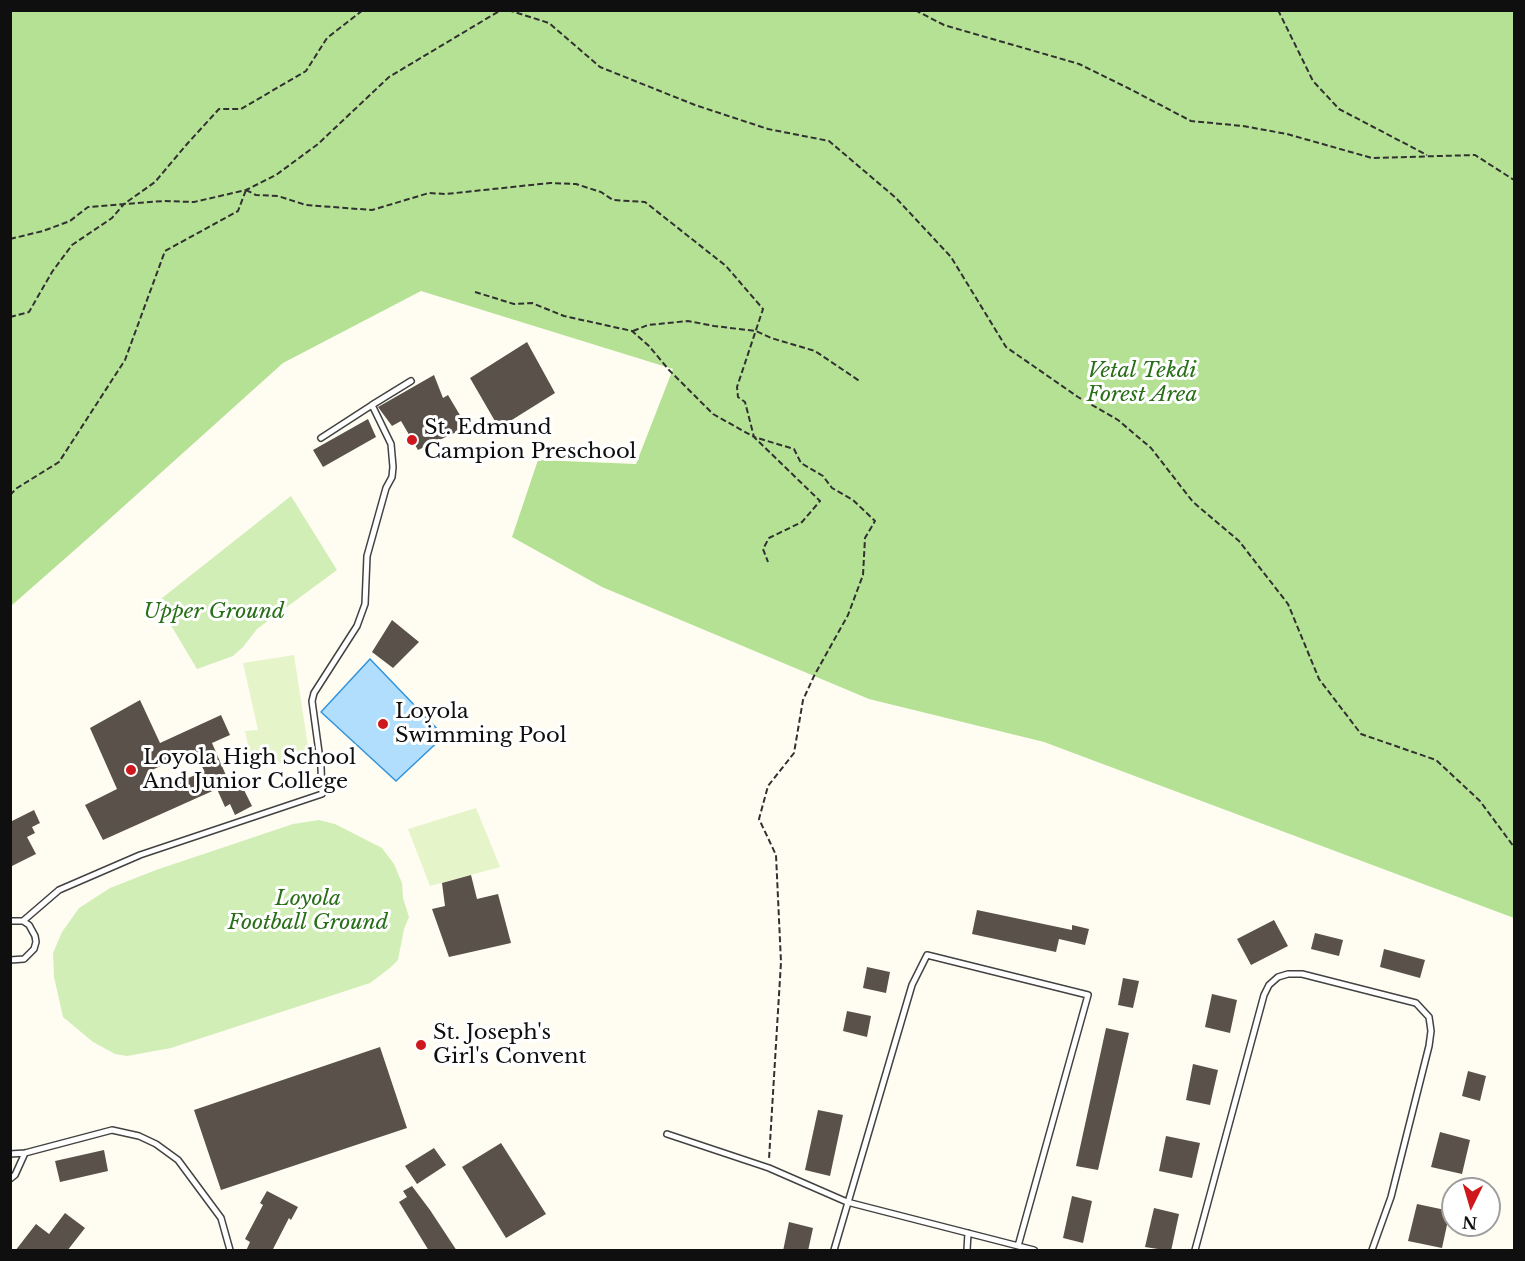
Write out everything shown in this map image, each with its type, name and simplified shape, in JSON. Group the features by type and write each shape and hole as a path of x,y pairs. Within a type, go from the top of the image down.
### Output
{"lane":[{"path":"321,438 411,381"},
{"path":"10,921 23,921 59,890 140,855 322,794 321,766 312,701 314,693 357,626 365,604 367,556 386,488 392,477 391,444 372,405"},
{"path":"10,960 24,959 34,949 36,936 23,921"},
{"path":"834,1251 912,985 927,955 1089,995 1018,1246"},
{"path":"1195,1251 1264,995 1269,985 1278,977 1288,974 1302,974 1416,1003 1429,1017 1431,1031 1429,1046 1391,1197 1372,1251"},
{"path":"10,1154 25,1153 112,1130 139,1136 156,1144 178,1160 221,1218 230,1251"},
{"path":"667,1134 769,1168 847,1202 1034,1251"},
{"path":"10,1179 15,1175 25,1153"},
{"path":"967,1251 968,1233"}],"path":[{"path":"10,317 29,312 52,272 72,244 112,218 124,204 155,182 219,109 242,109 306,71 327,38 363,10"},
{"path":"10,239 44,231 70,221 88,207 164,201 194,202 246,190 276,175 318,144 389,77 501,10"},
{"path":"508,10 549,23 600,67 695,105 768,129 829,141 896,198 951,257 1006,347 1078,397 1118,420 1150,448 1193,502 1239,541 1288,604 1319,679 1361,734 1436,760 1480,801 1515,847"},
{"path":"915,10 944,25 1079,64 1191,121 1243,126 1287,134 1372,158 1475,155 1515,180"},
{"path":"1278,10 1312,81 1339,109 1429,156"},
{"path":"246,190 256,195 278,196 306,205 372,210 429,193 475,193 550,183 576,184 601,192 613,200 645,202 726,266 763,309 737,387 738,398 745,402 754,437 820,501 802,522 769,538 763,549 768,562"},
{"path":"10,495 17,488 59,462 125,360 165,251 238,211 246,190"},
{"path":"475,292 514,304 532,303 564,316 632,332 649,346 669,370 713,414 754,437 794,448 801,463 823,476 832,488 853,500 875,521 865,538 863,575 848,615 814,675 803,700 794,753 768,786 759,819 776,855 781,962 769,1168"},
{"path":"632,332 648,325 688,321 756,331 771,338 815,351 861,382"}],"green space":[{"name":"Vetal Tekdi Forest Area","path":"11,10 1514,11 1514,918 1044,742 869,699 602,587 512,537 538,460 636,464 673,369 421,291 283,363 11,606"},
{"name":"Upper Ground","path":"291,496 337,570 257,629 233,656 197,669 157,602"},
{"path":"294,655 310,759 253,767 245,731 258,730 243,663"},
{"path":"476,808 500,867 430,886 408,829"},
{"name":"Loyola Football Ground","path":"319,820 335,824 382,848 394,864 402,883 403,898 409,917 404,929 398,960 390,968 370,983 171,1048 127,1056 115,1054 93,1042 63,1017 54,977 53,953 62,932 79,908 110,888 156,870 293,824"}],"water":[{"name":"Loyola Swimming Pool","path":"370,659 444,736 396,781 321,712"}],"building":[{"path":"527,342 555,393 499,428 470,378"},
{"path":"434,375 443,398 448,395 467,427 418,450 401,421 392,426 378,407"},
{"path":"368,419 376,437 323,467 313,450"},
{"path":"392,620 419,642 393,668 372,652"},
{"name":"Loyola High School And Junior College","path":"140,700 160,743 221,715 230,735 212,743 228,780 237,776 252,806 235,815 230,804 225,807 217,789 103,840 85,805 117,789 90,728","holes":["195,750 204,771 162,790 152,770"]},
{"path":"34,810 40,823 32,827 35,833 27,837 36,854 10,867 10,822"},
{"path":"471,875 477,899 498,894 511,943 449,957 432,909 445,906 442,883"},
{"path":"977,910 1072,930 1072,925 1089,929 1085,945 1059,939 1056,952 972,934"},
{"path":"1274,920 1288,946 1251,965 1237,939"},
{"path":"1315,933 1343,940 1339,956 1311,949"},
{"path":"1384,949 1425,960 1420,978 1380,967"},
{"path":"867,967 890,972 886,993 863,988"},
{"path":"1123,978 1139,981 1133,1008 1118,1005"},
{"path":"1212,994 1237,1000 1230,1033 1205,1027"},
{"path":"847,1011 871,1016 867,1037 843,1031"},
{"path":"1106,1028 1129,1033 1098,1170 1076,1166"},
{"path":"380,1047 407,1128 221,1190 194,1110"},
{"path":"1193,1064 1218,1070 1210,1105 1186,1100"},
{"path":"1468,1071 1486,1076 1480,1101 1462,1096"},
{"path":"818,1110 843,1115 830,1176 805,1170"},
{"path":"1440,1132 1470,1140 1462,1174 1431,1167"},
{"path":"1166,1136 1200,1143 1192,1178 1159,1171"},
{"path":"501,1143 546,1214 506,1238 462,1167"},
{"path":"434,1148 446,1165 417,1184 405,1166"},
{"path":"104,1150 108,1171 60,1182 55,1161"},
{"path":"412,1186 457,1251 429,1251 399,1202 407,1197 403,1191"},
{"path":"267,1191 298,1207 291,1220 289,1218 272,1251 246,1251 250,1242 245,1239 263,1205 260,1203"},
{"path":"1072,1196 1092,1201 1083,1243 1063,1238"},
{"path":"1417,1204 1441,1209 1441,1237 1444,1237 1442,1248 1408,1241"},
{"path":"1154,1208 1179,1214 1171,1251 1145,1247"},
{"path":"65,1213 85,1228 67,1251 15,1251 36,1224 49,1234"},
{"path":"789,1222 813,1228 808,1251 783,1251"}],"place":[{"name":"St. Edmund Campion Preschool","path":"412,440"},
{"name":"Loyola Swimming Pool","path":"383,724"},
{"name":"Loyola High School And Junior College","path":"131,770"},
{"name":"St. Joseph's Girl's Convent","path":"421,1045"}]}
